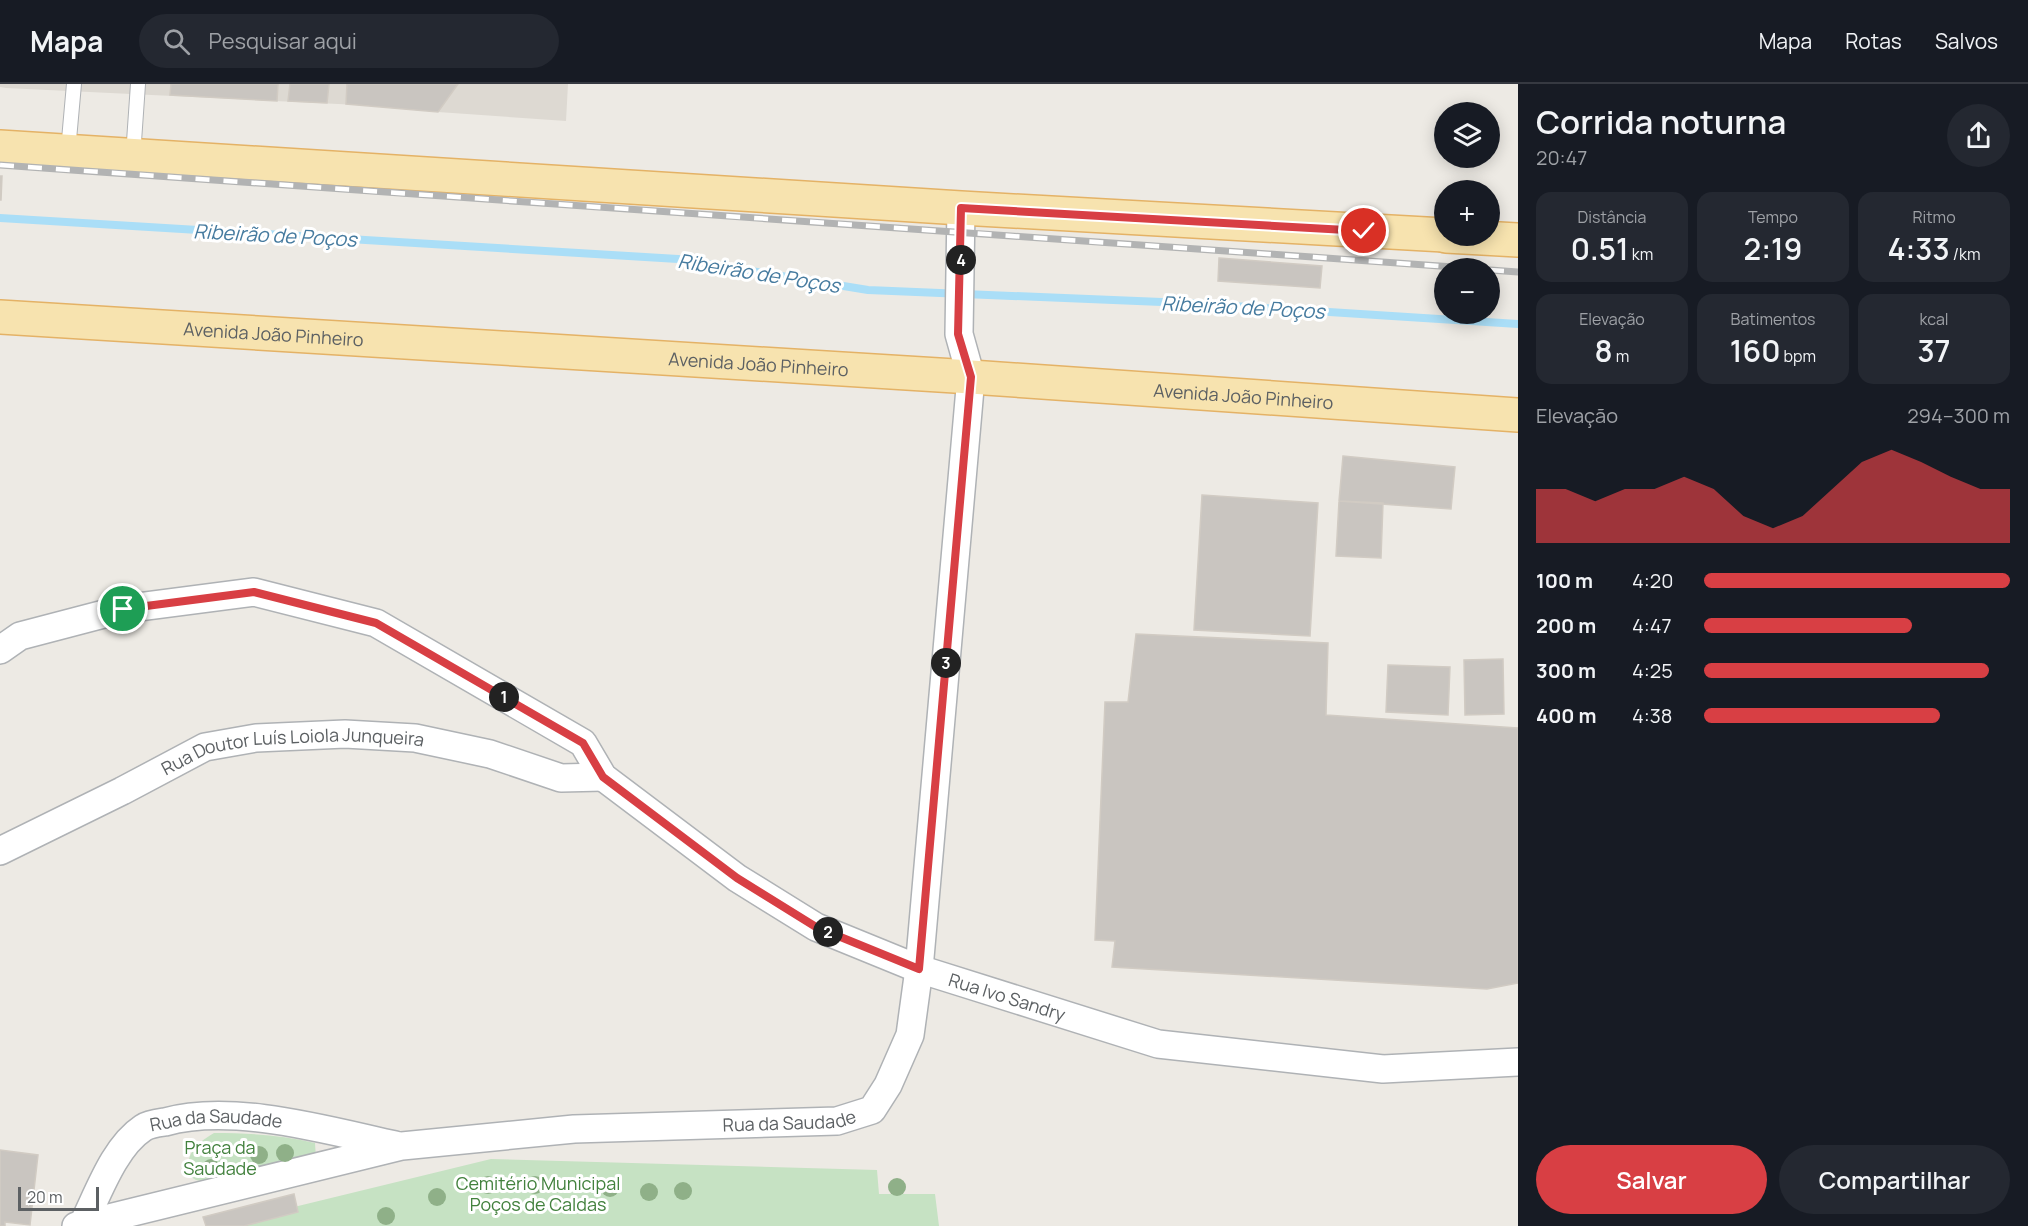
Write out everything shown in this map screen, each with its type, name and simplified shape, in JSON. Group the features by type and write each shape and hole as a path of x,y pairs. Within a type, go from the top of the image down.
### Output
{"main road":[{"path":"0,147 961,208 1434,234"},
{"path":"1500,239 1518,240"},
{"name":"Avenida João Pinheiro","path":"0,317 971,377 1518,416"}],"street":[{"name":"Rua da Saudade","path":"79,1225 402,1146 574,1129 837,1120 872,1110 888,1085 910,1035 919,969 971,377 958,334 961,208"},
{"name":"Rua Ivo Sandry","path":"0,650 20,636 123,609 254,592 376,623 583,743 603,777 737,878 816,927 919,969 1158,1044 1383,1069 1518,1062"},
{"name":"Rua Doutor Luís Loiola Junqueira","path":"0,851 205,747 256,738 345,734 415,738 490,754 561,778 603,777"},
{"name":"Rua da Saudade","path":"79,1225 121,1150 144,1127 183,1116 232,1115 312,1127 402,1146"}],"lane":[{"path":"68,152 74,84"},
{"path":"133,156 138,84"}],"shaded area":[{"path":"0,84 568,84 566,121 438,112 401,107 6,88 0,87"}],"green space":[{"name":"Praça da Saudade","path":"214,1133 264,1135 315,1143 316,1159 212,1183 196,1180 186,1174 191,1153 201,1141"},
{"name":"Cemitério Municipal Poços de Caldas","path":"491,1159 877,1170 879,1194 935,1194 939,1226 216,1226"}],"building":[{"path":"171,84 278,84 277,101 170,95"},
{"path":"290,84 329,84 327,103 288,101"},
{"path":"347,84 458,84 438,112 346,104"},
{"path":"0,176 2,176 1,200 0,200"},
{"path":"1219,258 1322,266 1320,288 1218,281"},
{"path":"1343,456 1455,467 1451,509 1339,501"},
{"path":"1202,495 1318,503 1310,636 1194,630"},
{"path":"1339,501 1383,503 1381,558 1336,556"},
{"path":"1136,634 1328,643 1326,715 1518,728 1518,983 1487,989 1112,967 1115,941 1095,940 1105,702 1128,702"},
{"path":"1503,659 1504,714 1465,715 1464,660"},
{"path":"1388,665 1450,667 1448,715 1386,712"},
{"path":"0,1150 38,1155 30,1225 5,1222 5,1226 0,1226"},
{"path":"294,1194 298,1212 244,1226 206,1226 203,1217"}],"waterway":[{"name":"Ribeirão de Poços","path":"0,218 678,259 868,290 1186,303 1518,324"}],"railway":[{"path":"0,165 1434,266"},
{"path":"1500,271 1518,272"}],"route":[{"path":"123,609 254,592 376,623 583,743 603,777 737,878 816,927 919,969 971,377 958,334 961,208 1364,231"}]}
